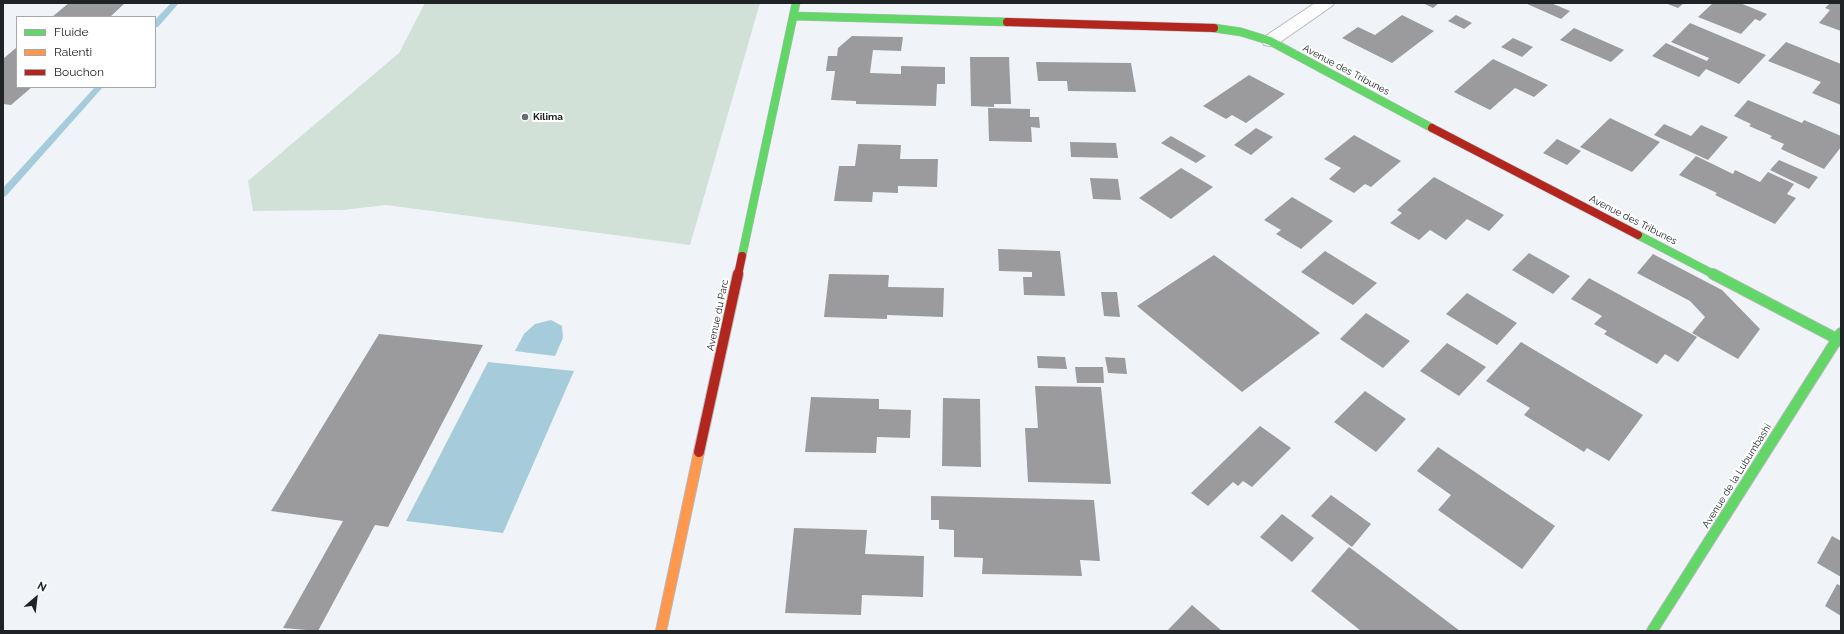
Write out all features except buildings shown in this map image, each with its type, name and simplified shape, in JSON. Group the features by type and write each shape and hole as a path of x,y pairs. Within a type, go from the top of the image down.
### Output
{"street":[{"name":"Avenue du Parc","path":"661,631 796,3"},
{"path":"1270,41 1326,3"},
{"name":"Avenue des Tribunes","path":"794,16 1212,28 1241,32 1270,41 1312,66 1840,337"},
{"name":"Avenue de la Lubumbashi","path":"1652,631 1840,337"}],"shaded area":[{"name":"Kilima","path":"425,3 760,3 690,245 386,205 343,210 253,211 248,181 399,53"}],"water":[{"path":"551,320 562,326 563,338 555,356 515,351 524,334 535,324"},
{"path":"488,362 574,371 503,533 406,521"}],"waterway":[{"path":"156,24 175,3"},
{"path":"3,194 98,88"}],"traffic: fast":[{"path":"742,256 796,3"},
{"path":"793,16 1007,22"},
{"path":"1214,28 1241,32 1270,41 1312,65 1432,128"},
{"path":"1638,235 1841,341"},
{"path":"1652,631 1841,333"}],"traffic: slow":[{"path":"661,631 699,452"}],"traffic: jam":[{"path":"1007,22 1214,28"},
{"path":"1432,128 1638,235"},
{"path":"699,452 742,256"}],"place":[{"name":"Kilima","path":"525,117"}]}
